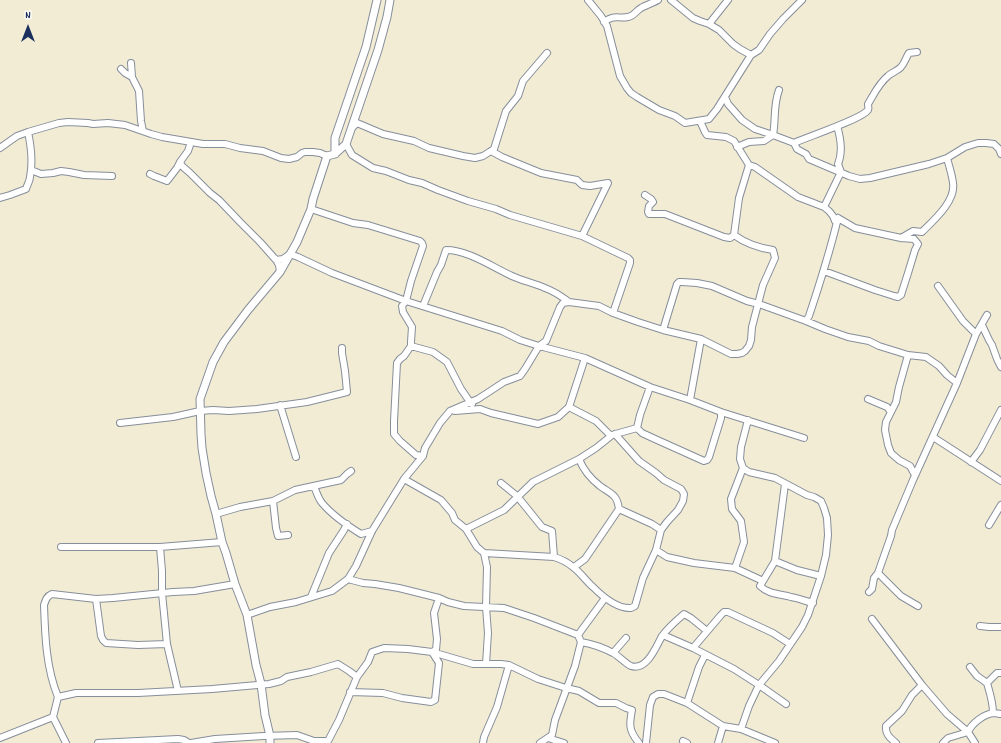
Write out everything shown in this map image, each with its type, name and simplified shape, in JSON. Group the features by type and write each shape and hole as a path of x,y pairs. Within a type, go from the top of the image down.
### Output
{"main road":[{"path":"335,154 335,138 366,47 377,0"},
{"path":"270,740 261,684 256,666 247,615 235,584 222,542 211,496 202,448 200,399 213,362 224,342 248,310 280,272 297,242 311,209 327,156 335,154 346,144 378,50 390,0"}],"street":[{"path":"588,0 607,26 620,76 627,88 631,93 659,110 675,116 685,123 709,119 725,97 751,55 760,50 770,34 802,0"},
{"path":"604,22 615,17 629,17 640,8 658,0"},
{"path":"671,0 694,18 710,24 719,30 733,44 751,55"},
{"path":"710,24 728,0"},
{"path":"725,97 728,104 742,120 754,129 794,143 852,120 865,113 869,108 868,104 879,84 902,66 904,60 910,53 917,52"},
{"path":"353,127 357,123 383,134 414,141 429,148 476,158 494,149 506,112 518,96 523,81 547,53"},
{"path":"131,63 132,77 139,91 143,131"},
{"path":"121,68 125,73 132,77"},
{"path":"737,147 749,142 764,141 773,135 776,97 779,90"},
{"path":"700,121 704,132 707,135 726,137 734,141 749,165 798,197 824,207 833,216 835,221 838,218"},
{"path":"0,148 17,136 68,122 93,124 115,123 132,126 162,137 203,144 225,144 263,151 281,158 289,159 298,157 305,152 320,153 327,156"},
{"path":"824,207 841,172 838,164 841,157 841,148 837,126"},
{"path":"0,198 26,189 31,170 31,146 28,132"},
{"path":"150,174 167,180 188,151 191,142"},
{"path":"794,143 797,149 806,154 809,160 849,176 860,178 870,178 929,164 947,158 965,147 978,143 994,144 999,149 1001,154"},
{"path":"346,144 352,155 373,168 386,170 409,180 422,183 510,215 582,236 628,258 630,263 613,313"},
{"path":"491,151 541,173 577,180 582,185 590,186 608,183 582,236"},
{"path":"901,238 913,231 922,232 947,204 952,194 953,184 947,158"},
{"path":"180,162 182,166 210,193 220,200 240,222 254,234 276,260 279,265 280,272"},
{"path":"734,236 739,198 749,165"},
{"path":"31,170 41,174 62,171 84,175 112,176"},
{"path":"247,615 262,609 296,602 332,591 348,580 372,531 404,478 423,456 424,448 440,423 450,412 478,399 504,382 520,376 539,346 546,341 560,307 564,303 569,302 599,306 638,322 663,330 701,339 731,354 742,353 745,350 751,340 752,327 763,285 775,258 772,250 742,241 734,236 730,238 724,237 666,214 649,214 649,209 653,202 645,195"},
{"path":"311,209 353,223 368,225 420,241 422,243 423,246 406,301 402,306 403,312 412,327 411,346 397,363 394,434 416,455 423,456"},
{"path":"824,270 875,290 898,297 901,295 918,244 914,239 901,238 855,228 838,218"},
{"path":"806,321 824,270 838,218"},
{"path":"423,306 446,250 453,250 466,254 513,277 545,288 569,302"},
{"path":"276,260 283,259 290,254 332,273 406,301 502,331 520,340 585,358 650,387 721,412 804,438"},
{"path":"663,330 677,284 679,282 697,283 712,286 747,301 759,304 848,337 869,341 879,346 908,355 926,357 939,366 957,383"},
{"path":"938,286 960,316 976,334"},
{"path":"869,592 872,589 874,578 878,573 892,530 915,475 957,383 976,334 987,315"},
{"path":"982,325 1001,366"},
{"path":"690,400 701,339"},
{"path":"411,346 433,352 447,362 461,389 470,402 480,409 538,424 558,417 569,407 585,358"},
{"path":"120,423 173,418 200,410 229,411 256,409 307,402 346,392 342,348"},
{"path":"908,355 896,402 886,422 885,430 891,452 899,460 910,466 915,475"},
{"path":"637,428 650,387"},
{"path":"868,399 887,407 891,412"},
{"path":"280,405 296,457"},
{"path":"484,553 554,557 564,560 584,576 605,598 620,607 631,608 635,606 643,578 656,550 661,530 678,510 684,494 681,489 664,480 638,461 613,435 596,421 569,407"},
{"path":"450,412 480,409"},
{"path":"972,462 1001,410"},
{"path":"637,428 642,433 704,461 709,457 721,418 721,412"},
{"path":"741,729 749,706 759,685 779,660 802,627 808,615 821,576 826,555 828,535 827,518 821,501 774,478 748,472 743,468 740,459 741,447 748,420"},
{"path":"466,529 504,510 533,482 578,459 613,435 637,428"},
{"path":"933,437 1001,481"},
{"path":"574,567 585,558 619,509 618,501 612,493 600,486 591,477 578,459"},
{"path":"735,568 744,542 741,521 732,509 730,499 743,468"},
{"path":"216,514 240,507 273,501 295,490 340,480 351,472"},
{"path":"404,478 441,500 455,520 466,529 477,547 484,553 487,567 486,606 488,633 486,664"},
{"path":"501,483 518,496 542,527 552,531 554,557"},
{"path":"785,484 774,561 760,586 770,593 813,603"},
{"path":"314,486 321,502 334,515 362,534 372,531"},
{"path":"273,501 278,536 288,535"},
{"path":"989,525 1001,505"},
{"path":"619,509 652,524 661,530"},
{"path":"311,597 329,553 347,524"},
{"path":"61,547 160,547 222,542"},
{"path":"160,547 162,593 167,644 178,691"},
{"path":"656,550 667,557 694,563 735,568 763,581"},
{"path":"774,561 797,570 821,576"},
{"path":"878,573 901,596 918,606"},
{"path":"348,580 399,588 464,606 504,608 578,635 582,642 575,666 555,720 552,735 540,743"},
{"path":"66,743 53,717 58,697 52,680 48,658 44,604 48,596 52,594 96,599 194,591 235,584"},
{"path":"432,652 436,650 437,639 434,614 439,598"},
{"path":"578,635 605,598"},
{"path":"96,599 101,636 106,643 138,645 167,644"},
{"path":"693,648 724,612 728,612 772,633 790,644"},
{"path":"582,642 613,653 630,665 637,666 643,665 651,656 663,635 684,614 707,631"},
{"path":"872,620 922,685 947,714 968,732 975,743"},
{"path":"980,626 1001,626"},
{"path":"663,635 693,648 734,669 786,704"},
{"path":"613,653 626,638"},
{"path":"98,743 178,739 190,743 215,739 264,736 270,740 297,735 314,741 330,742 357,677 368,662 372,652 384,648 432,652 473,664 509,665 538,679 579,691 599,703 616,703 632,710 630,731 639,743"},
{"path":"350,692 383,693 402,698 431,702 435,700 439,663 432,652"},
{"path":"687,703 699,667 705,655"},
{"path":"58,697 76,693 138,693 269,684 281,681 287,677 338,664 357,677"},
{"path":"483,743 484,737 497,707 509,665"},
{"path":"970,666 977,676 987,683 991,694 994,713"},
{"path":"987,683 997,673 1001,673"},
{"path":"896,743 885,731 886,726 902,711 912,695 922,685"},
{"path":"646,743 650,705 653,697 658,694 664,694 687,703 723,726 741,729 775,743"},
{"path":"943,743 948,738 968,732 979,718 994,713 1001,714"},
{"path":"0,738 53,717"},
{"path":"718,743 723,726"},
{"path":"548,738 564,743"}]}
